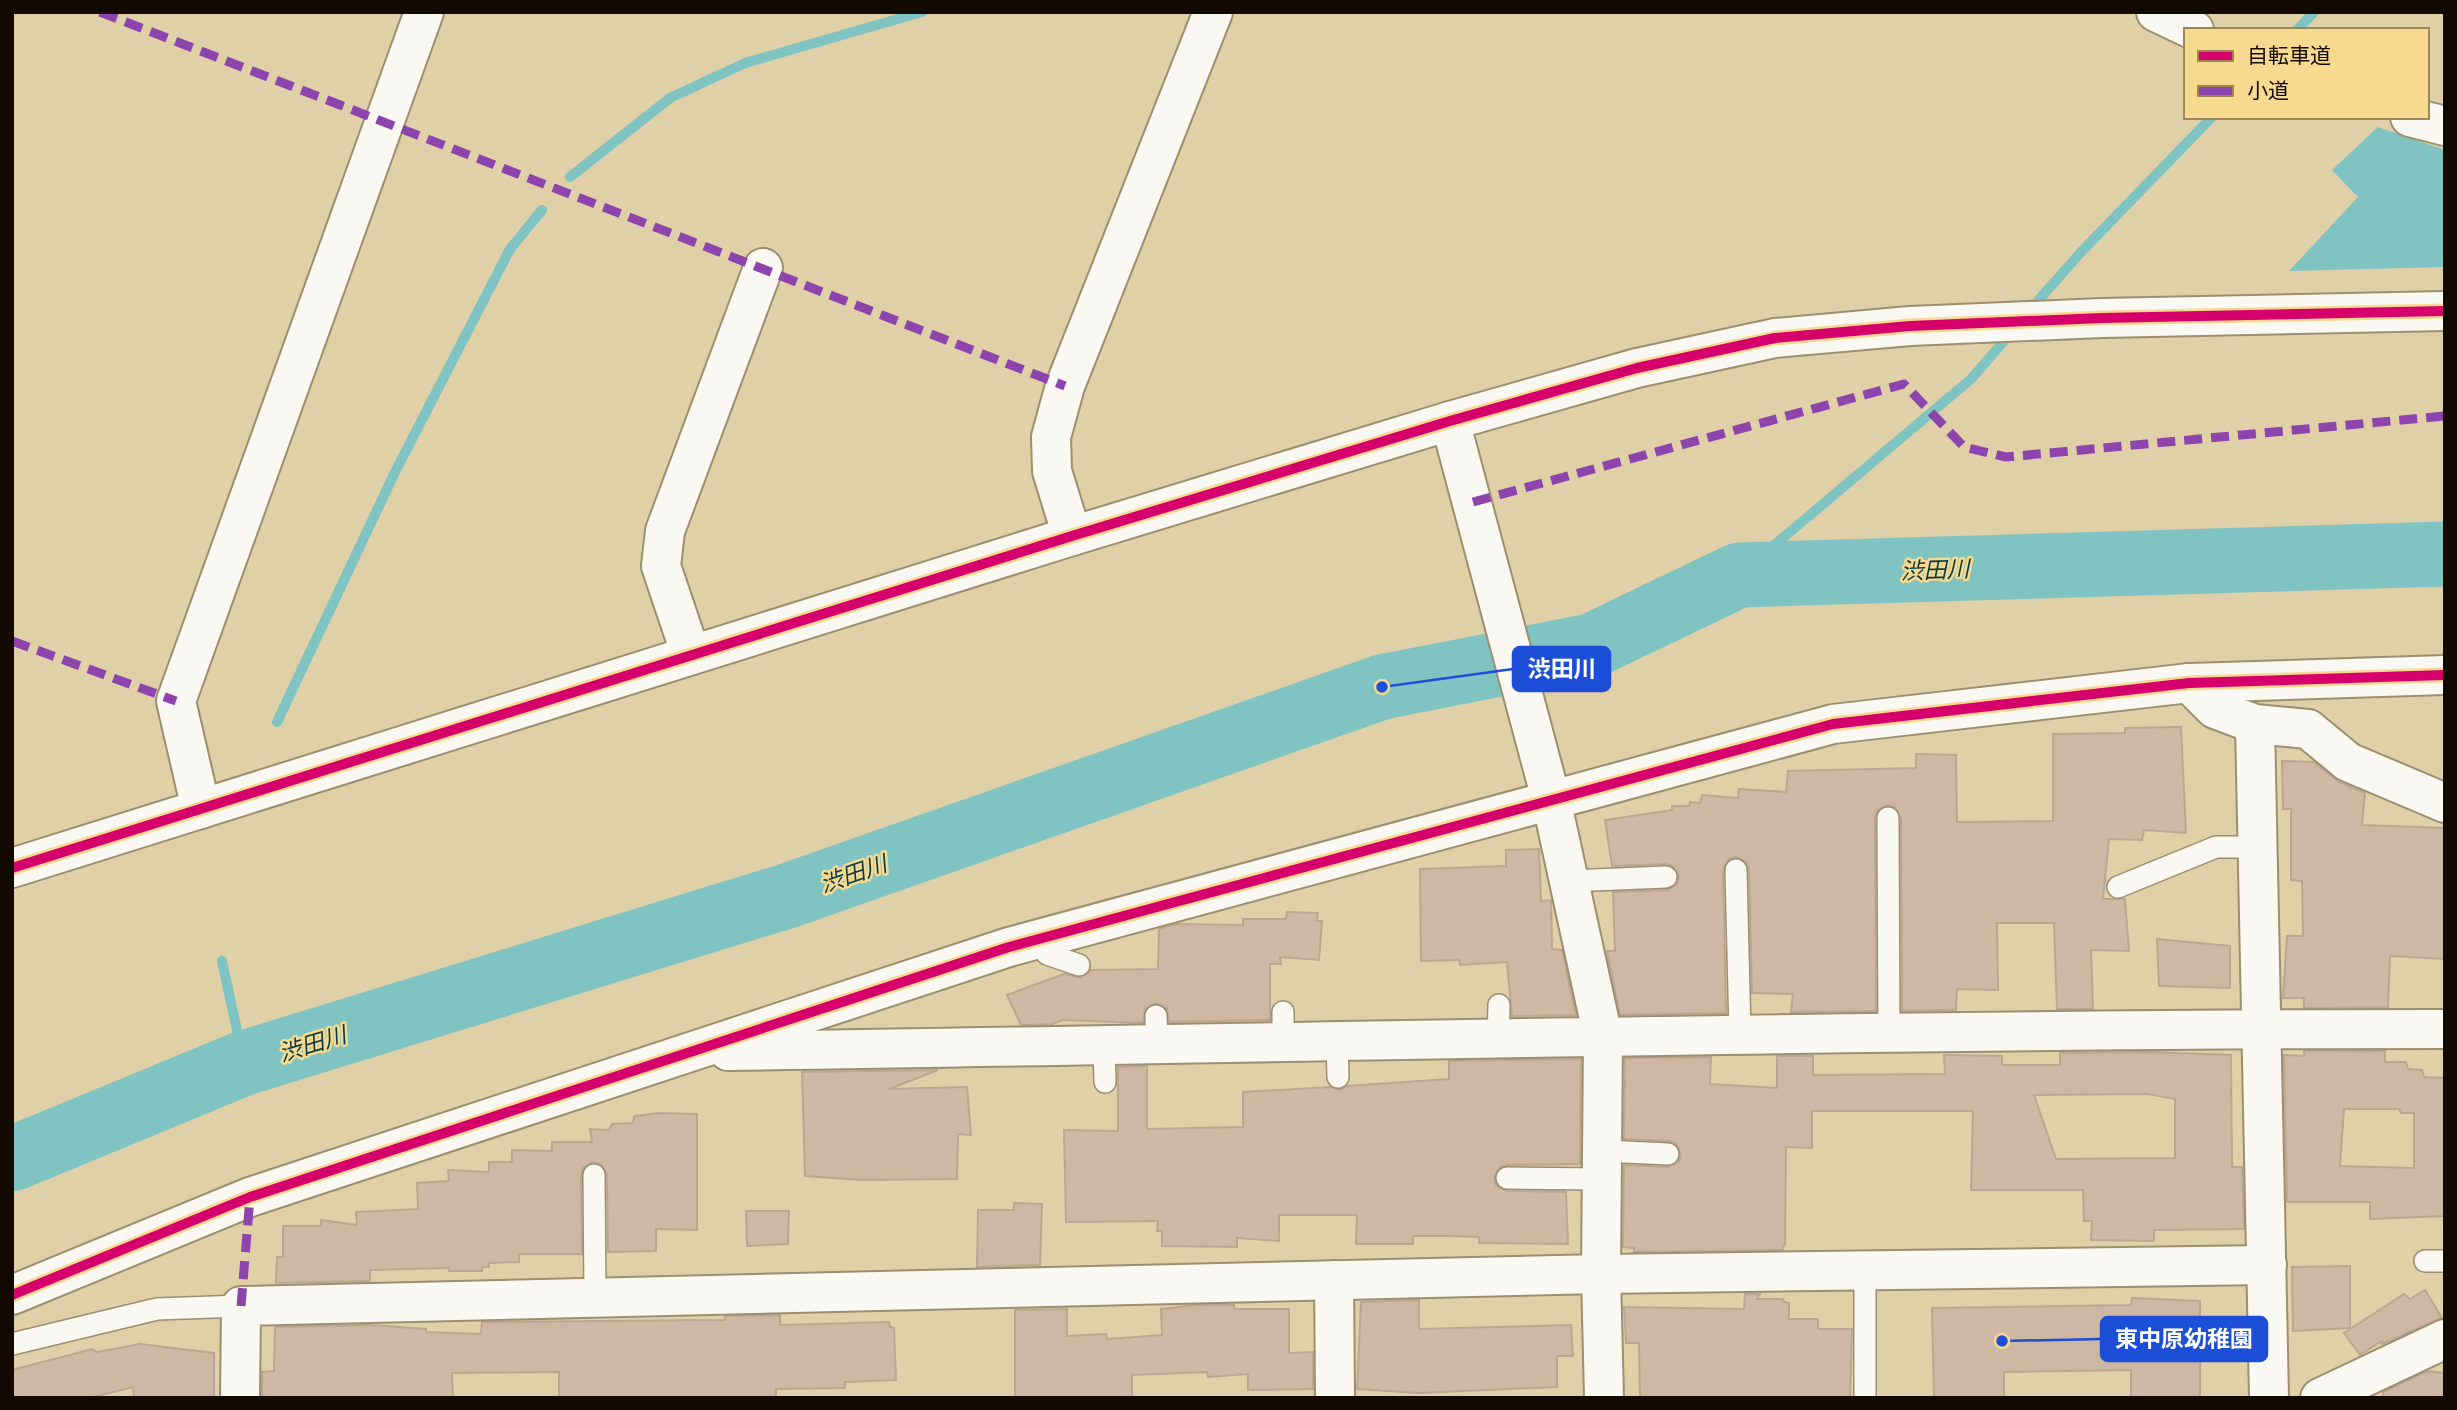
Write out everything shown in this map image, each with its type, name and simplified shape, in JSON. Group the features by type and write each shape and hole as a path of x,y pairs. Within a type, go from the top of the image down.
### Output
{"street":[{"path":"201,809 176,701 424,12"},
{"path":"1072,536 1052,471 1051,437 1065,386 1213,12"},
{"path":"2156,12 2190,28"},
{"path":"2417,119 2445,127"},
{"path":"691,655 661,566 665,531 763,268"},
{"path":"12,868 1072,536 1450,421 1637,368 1775,338 1910,326 2102,318 2445,311"},
{"path":"1450,421 1551,799 1603,1037 1601,1274 1604,1398"},
{"path":"12,1295 250,1197 1035,940 1833,724 2189,683 2445,676"},
{"path":"2189,683 2215,709 2255,724 2308,729 2348,762 2445,803"},
{"path":"2255,724 2269,1398"},
{"path":"690,1051 1104,1064 1157,1030 1283,1027 1338,1060 1498,1022 1603,1037 1740,1032 2445,1029"},
{"path":"240,1398 241,1306 1601,1274 2267,1265"},
{"path":"1334,1280 1335,1398"},
{"path":"2320,1398 2445,1339"}],"lane":[{"path":"1888,818 1889,1031"},
{"path":"2118,887 2216,848 2258,847"},
{"path":"1736,870 1740,1032"},
{"path":"1569,881 1666,877"},
{"path":"1035,940 1047,954 1079,965"},
{"path":"1507,1178 1668,1154"},
{"path":"594,1175 595,1298"},
{"path":"1865,1270 1865,1398"},
{"path":"12,1344 157,1308 241,1306"}],"water":[{"path":"2378,127 2445,150 2445,267 2289,271 2358,197 2332,170"}],"building":[{"path":"2181,727 2186,833 2144,830 2142,840 2109,839 2103,899 2125,899 2129,951 2091,950 2093,1009 2057,1009 2054,923 1997,923 1998,990 1957,989 1956,1010 1902,1011 1901,818 1895,807 1887,805 1877,811 1875,818 1876,1011 1791,1012 1793,994 1752,993 1749,870 1747,863 1736,857 1729,859 1723,870 1726,1013 1620,1015 1607,951 1615,951 1613,892 1667,890 1677,884 1679,876 1673,866 1666,864 1612,866 1605,820 1672,810 1672,806 1689,806 1690,802 1700,803 1702,795 1738,798 1739,789 1786,792 1788,771 1916,768 1916,754 1956,755 1957,822 2053,821 2053,734 2125,733 2125,728"},
{"path":"2282,761 2314,762 2339,782 2365,793 2362,825 2445,828 2445,959 2390,956 2388,1007 2304,1008 2304,998 2283,998 2287,936 2303,936 2302,881 2291,880 2291,809 2283,809"},
{"path":"1539,849 1541,901 1551,900 1552,949 1562,950 1576,1015 1512,1016 1507,962 1460,965 1459,960 1421,961 1420,869 1506,866 1506,850"},
{"path":"1287,912 1318,913 1317,921 1322,921 1319,960 1280,957 1281,964 1270,964 1270,1020 1169,1022 1167,1009 1156,1003 1145,1009 1143,1023 1062,1020 1053,1024 1021,1025 1007,995 1064,974 1081,978 1091,970 1158,969 1159,929 1176,924 1243,925 1243,919 1286,919"},
{"path":"2157,939 2230,946 2230,988 2159,986"},
{"path":"2304,1051 2385,1051 2385,1062 2406,1062 2408,1069 2422,1070 2424,1077 2445,1078 2445,1216 2370,1219 2370,1202 2287,1202 2284,1055 2304,1056","holes":["2344,1109 2399,1109 2401,1113 2414,1113 2414,1168 2340,1166"]},
{"path":"2060,1053 2231,1055 2232,1167 2242,1167 2244,1229 2154,1230 2154,1241 2091,1240 2092,1221 2084,1221 2083,1190 1971,1190 1973,1111 1812,1111 1812,1148 1786,1147 1785,1244 1782,1250 1634,1252 1634,1248 1623,1247 1624,1165 1668,1167 1679,1162 1681,1154 1676,1143 1669,1141 1624,1139 1625,1058 1711,1057 1710,1084 1777,1088 1777,1056 1813,1056 1813,1075 1945,1074 1944,1055 2002,1056 2002,1065 2060,1065","holes":["2148,1094 2175,1099 2175,1158 2056,1159 2034,1095"]},
{"path":"1581,1059 1580,1164 1506,1165 1500,1167 1494,1177 1496,1185 1506,1191 1566,1192 1568,1244 1479,1243 1479,1237 1413,1236 1413,1244 1356,1244 1357,1215 1279,1215 1279,1241 1237,1238 1237,1247 1162,1246 1162,1231 1157,1231 1158,1221 1066,1222 1064,1130 1118,1131 1118,1067 1147,1066 1147,1129 1243,1127 1243,1092 1330,1087 1339,1090 1347,1086 1449,1079 1449,1061"},
{"path":"938,1070 889,1089 967,1087 971,1135 958,1134 957,1179 862,1180 805,1176 802,1072"},
{"path":"660,1113 697,1114 697,1230 656,1229 656,1251 608,1252 607,1174 601,1164 593,1162 583,1168 581,1175 582,1254 519,1254 519,1262 489,1263 489,1267 482,1267 482,1271 449,1271 449,1268 370,1270 370,1281 276,1283 277,1257 283,1257 283,1226 321,1226 321,1220 357,1225 356,1212 418,1209 417,1183 449,1181 448,1170 489,1172 489,1162 512,1162 512,1150 552,1151 552,1142 592,1142 590,1129 609,1130 612,1124 632,1123 635,1116"},
{"path":"1014,1203 1042,1204 1040,1265 977,1267 978,1210 1014,1210"},
{"path":"746,1211 789,1211 788,1244 747,1246"},
{"path":"2350,1266 2350,1328 2293,1331 2292,1267"},
{"path":"2425,1290 2442,1318 2382,1344 2382,1341 2360,1355 2344,1333 2404,1294 2410,1299"},
{"path":"1745,1294 1760,1294 1757,1299 1783,1299 1789,1303 1789,1319 1818,1319 1818,1329 1852,1329 1850,1398 1640,1398 1639,1343 1626,1343 1624,1307 1744,1309"},
{"path":"2132,1298 2200,1301 2200,1398 2131,1398 2131,1370 2004,1372 2004,1398 1934,1398 1932,1308 2131,1305"},
{"path":"1419,1300 1419,1329 1571,1325 1573,1356 1557,1356 1557,1387 1418,1393 1357,1389 1361,1302"},
{"path":"1234,1305 1234,1309 1289,1309 1289,1353 1313,1352 1313,1389 1248,1390 1248,1374 1208,1377 1207,1372 1132,1375 1132,1398 1015,1398 1015,1310 1067,1309 1067,1336 1106,1334 1107,1339 1162,1335 1161,1309"},
{"path":"780,1315 780,1325 889,1322 890,1327 894,1328 896,1380 845,1382 845,1388 776,1389 776,1398 559,1398 559,1372 452,1373 453,1398 262,1397 262,1372 274,1371 275,1327 371,1325 426,1329 426,1332 481,1334 482,1322 725,1320 725,1316"},
{"path":"140,1344 214,1353 214,1398 134,1398 133,1387 89,1398 12,1398 12,1370 92,1349 97,1352"},
{"path":"2427,1371 2445,1373 2445,1398 2383,1398 2383,1392"}],"waterway":[{"path":"570,177 670,98 745,63 922,12"},
{"path":"2299,28 2314,12"},
{"path":"2029,311 2082,251 2210,119"},
{"path":"277,722 395,472 510,249 542,210"},
{"path":"1739,575 1971,379 2012,332"},
{"name":"渋田川","path":"12,1159 244,1063 787,896 1382,687 1591,646 1739,575 2445,554"},
{"path":"222,961 244,1063"}],"marked path":[{"path":"100,12 1065,386"},
{"path":"1473,502 1904,384 1964,447 2006,457 2445,416"},
{"path":"12,641 176,701"},
{"path":"241,1306 250,1197"}],"cycle path":[{"path":"12,868 1072,536 1450,421 1637,368 1775,338 1910,326 2102,318 2445,311"},
{"path":"12,1295 250,1197 1009,947 1833,724 2189,683 2445,675"}],"place":[{"name":"渋田川","path":"1382,687"},
{"name":"東中原幼稚園","path":"2002,1341"}]}
